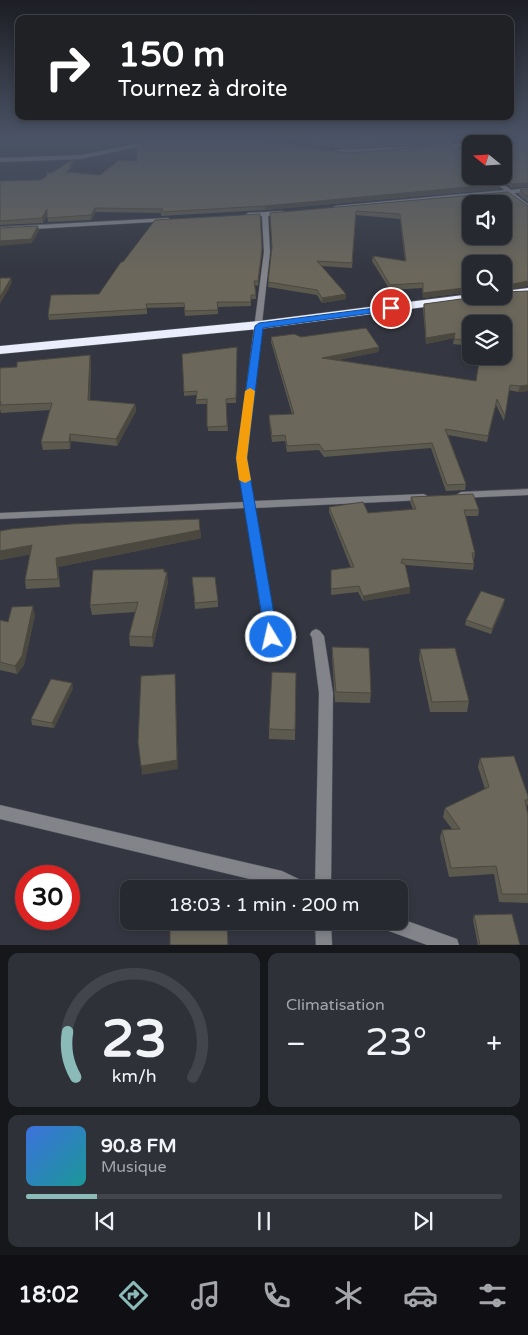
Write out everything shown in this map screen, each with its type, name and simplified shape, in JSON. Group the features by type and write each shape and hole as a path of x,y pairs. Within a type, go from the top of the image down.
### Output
{"highway":[{"path":"512,293 528,291"},
{"path":"0,350 259,326 462,299"}],"street":[{"path":"501,185 528,208"},
{"path":"329,208 528,190"},
{"path":"236,216 293,212"},
{"path":"265,214 267,252 242,458 271,637"},
{"path":"0,229 177,219"},
{"path":"0,516 528,492"},
{"path":"316,634 318,636 326,693 323,880"},
{"path":"0,812 284,880"},
{"path":"323,930 324,945"},
{"path":"408,930 451,945"}],"building":[{"path":"0,184 489,185 265,206 161,212 163,209 95,208 91,215 47,218 47,209 42,218 0,221"},
{"path":"528,189 528,197 520,190"},
{"path":"508,192 528,206 528,281 512,284 512,255 462,255 462,288 423,293 423,283 390,285 373,256 406,261 400,214 356,211 352,263 317,261 346,294 322,298 317,290 268,282 272,247 270,213 462,196 462,245 512,245 512,195 474,195"},
{"path":"260,214 262,248 258,281 254,281 256,295 251,295 251,302 217,302 218,310 185,311 184,303 146,304 147,309 48,315 51,295 99,294 121,262 123,262 155,220"},
{"path":"38,226 31,239 0,241 0,228"},
{"path":"0,278 11,278 0,297"},
{"path":"528,291 528,385 510,385 505,416 497,399 488,436 445,429 466,484 447,485 432,443 324,451 319,444 287,446 285,435 272,436 269,415 294,414 271,337 294,334 301,337 366,328 379,347 322,358 476,381 479,365 512,365 512,315 462,315 462,339 454,339 455,333 426,338 424,304 462,299 462,305 512,305 512,292"},
{"path":"237,347 236,398 226,399 227,426 207,427 207,399 196,400 197,391 184,392 182,354"},
{"path":"90,355 88,400 135,404 116,439 70,434 69,442 41,442 52,403 0,405 0,368 17,367 17,362"},
{"path":"473,494 479,510 464,510 475,553 472,553 474,564 402,559 401,563 405,564 410,587 363,596 359,586 331,589 331,570 354,567 329,507 363,502 368,513 416,509 411,497"},
{"path":"199,519 200,530 56,558 58,579 25,580 32,545 0,551 0,531 11,529 71,524"},
{"path":"164,569 164,572 167,572 152,637 129,636 138,602 90,605 93,570"},
{"path":"192,577 215,577 218,601 195,603"},
{"path":"481,591 505,599 492,629 466,620"},
{"path":"33,606 22,656 15,666 0,662 0,620 8,622 12,607"},
{"path":"332,647 369,648 371,693 336,692"},
{"path":"455,648 469,701 432,702 420,649"},
{"path":"272,672 296,673 295,730 269,729"},
{"path":"175,674 177,760 141,766 138,742 141,676"},
{"path":"51,679 72,683 52,723 31,719"},
{"path":"514,756 528,796 528,800 525,800 528,815 528,894 502,894 496,866 451,868 442,830 460,829 445,808 489,787 480,758"},
{"path":"512,914 520,945 480,945 474,915"},
{"path":"170,930 227,930 228,945 170,945"}],"slow traffic":[{"path":"245,480 242,458 250,391"}],"route":[{"path":"271,637 242,458 259,326 391,308"}]}
